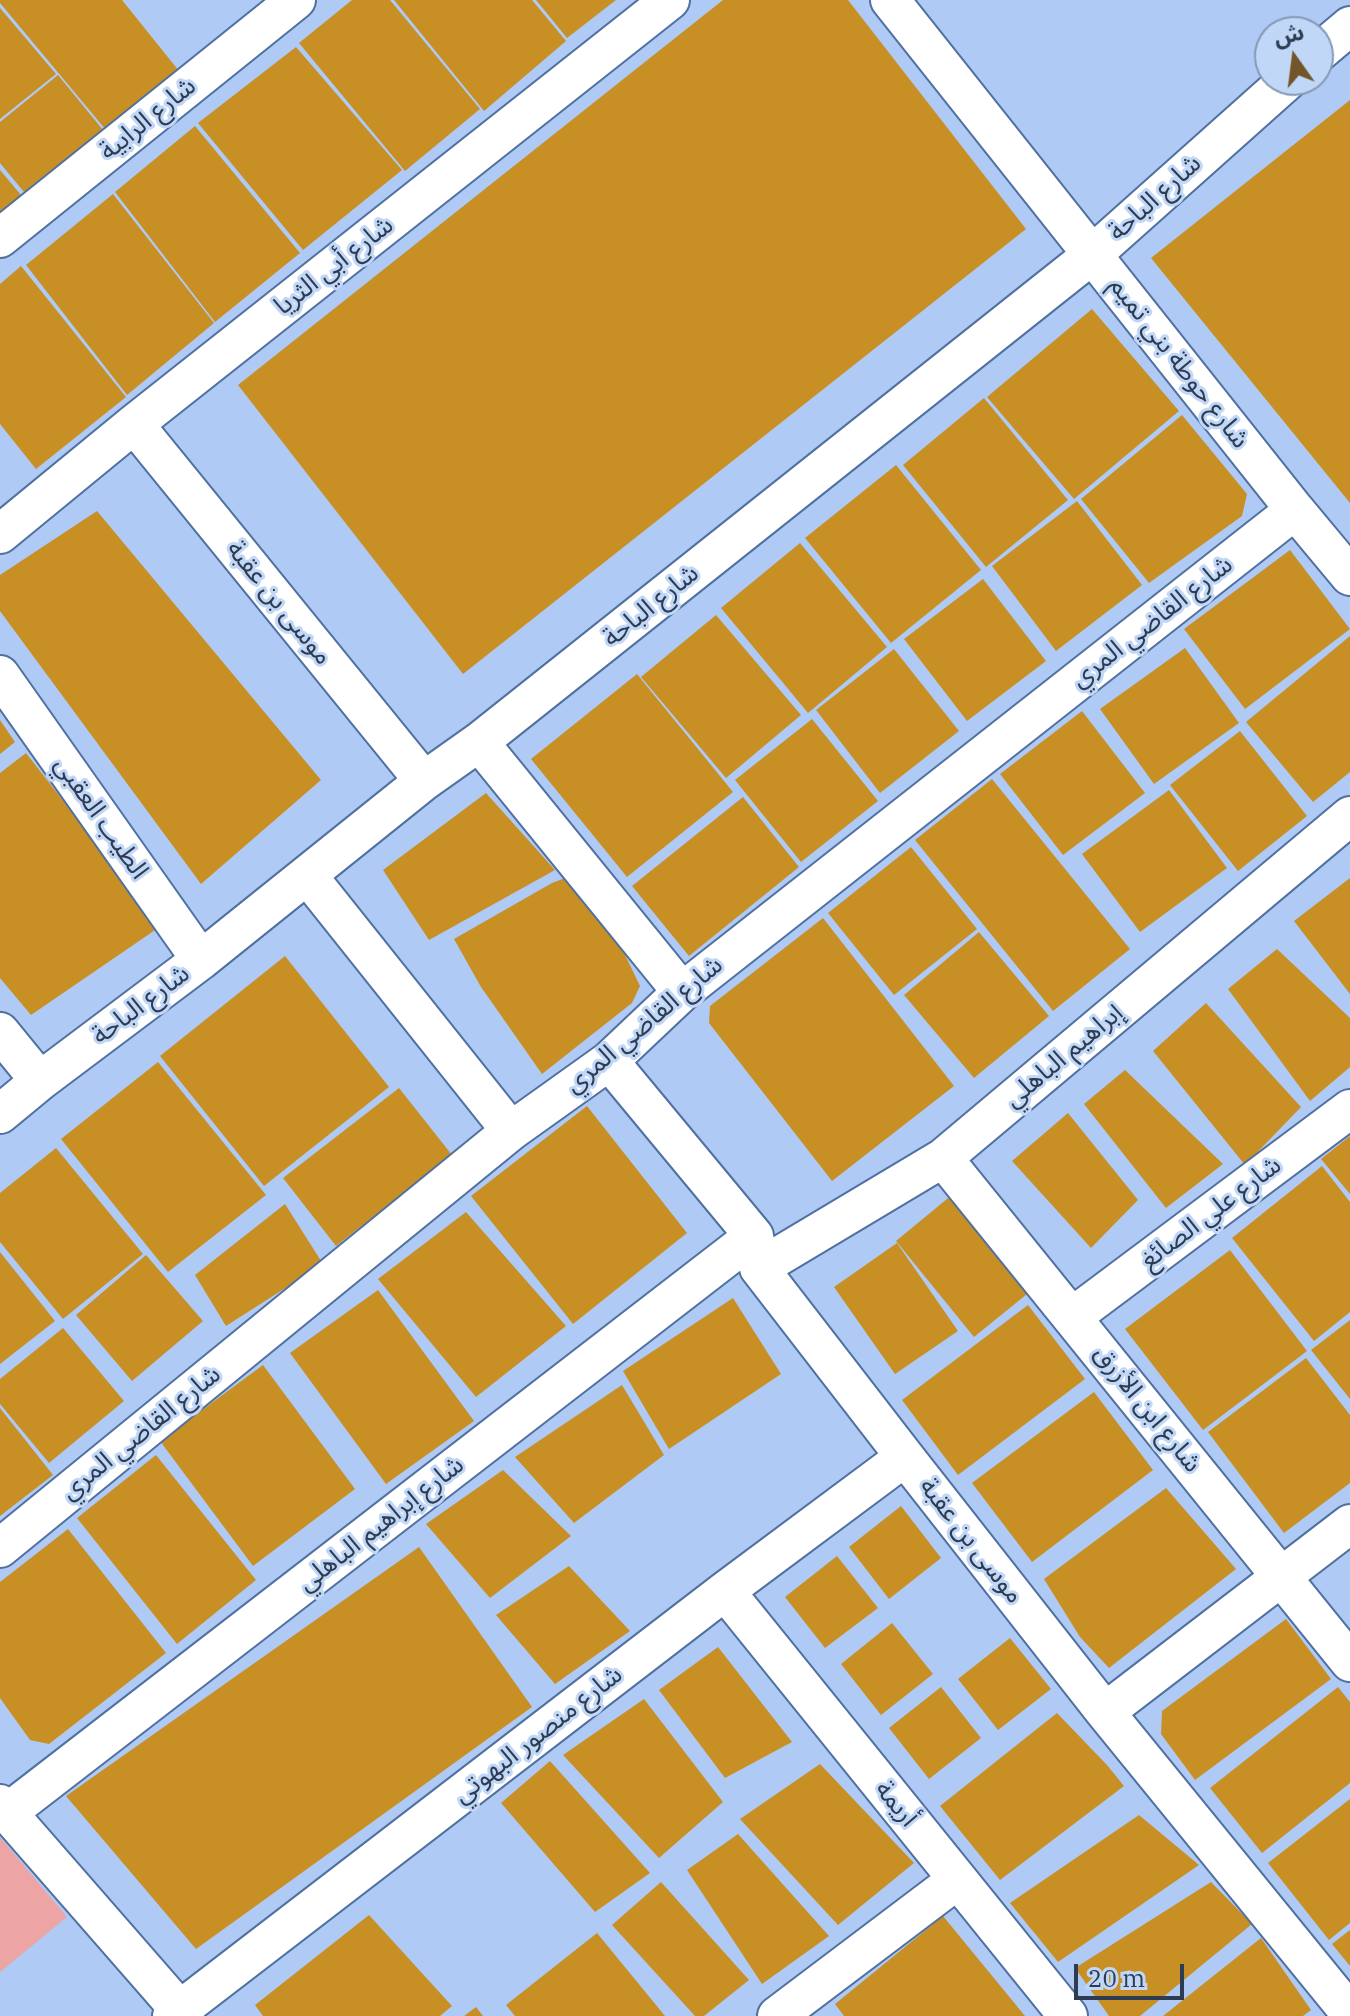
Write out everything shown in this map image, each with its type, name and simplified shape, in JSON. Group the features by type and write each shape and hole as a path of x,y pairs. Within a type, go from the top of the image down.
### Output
{"street":[{"name":"شارع الرابية","path":"0,238 296,0"},
{"name":"شارع أبي الثريا","path":"0,534 134,424 670,0"},
{"name":"شارع حوطة بني تميم","path":"890,0 1350,576"},
{"path":"1334,40 1350,26"},
{"name":"شارع الباحة","path":"0,1114 201,960 424,781 479,742 1093,254 1270,96"},
{"name":"موسى بن عقبة","path":"134,424 424,781"},
{"name":"شارع القاضي المري","path":"0,1548 511,1131 609,1061 682,992 1295,510"},
{"name":"الطيب العقبي","path":"0,675 201,960"},
{"path":"479,742 682,992"},
{"name":"إبراهيم الباهلي","path":"757,1252 943,1158 1350,816"},
{"path":"307,875 511,1131"},
{"path":"0,1032 40,1081"},
{"name":"موسى بن عقبة","path":"609,1061 757,1252 905,1457 1105,1712 1349,2014"},
{"name":"شارع علي الصائغ","path":"1072,1317 1350,1109"},
{"name":"شارع ابن الأزرق","path":"943,1158 1350,1662"},
{"name":"شارع إبراهيم الباهلي","path":"3,1808 757,1252"},
{"name":"شارع منصور البهوتي","path":"179,2014 725,1591 905,1457"},
{"path":"1105,1712 1350,1524"},
{"name":"أريمة","path":"725,1591 1068,2016"},
{"path":"3,1808 179,2014"},
{"path":"777,2016 957,1880"}],"shaded area":[{"path":"0,1837 67,1917 0,1972"}],"building":[{"path":"0,0 122,0 179,71 106,130"},
{"path":"352,0 390,0 480,109 405,171 299,43"},
{"path":"394,0 532,0 566,41 484,111"},
{"path":"536,0 616,0 567,38"},
{"path":"723,0 848,0 1026,229 463,674 238,385"},
{"path":"0,8 56,74 0,119"},
{"path":"296,47 402,170 303,250 198,123"},
{"path":"58,75 103,130 24,192 0,163 0,122"},
{"path":"1350,100 1350,503 1151,258"},
{"path":"195,126 300,253 215,322 115,192"},
{"path":"0,170 21,195 0,212"},
{"path":"113,194 214,323 127,395 26,265"},
{"path":"21,266 126,397 36,469 0,424 0,284"},
{"path":"1092,309 1179,411 1074,499 987,397"},
{"path":"984,398 1068,500 986,567 903,465"},
{"path":"1182,415 1247,494 1242,516 1149,583 1081,499"},
{"path":"896,465 981,570 891,643 805,538"},
{"path":"1077,501 1142,585 1056,651 992,566"},
{"path":"97,511 321,780 201,884 0,611 0,575"},
{"path":"800,543 887,647 808,713 721,608"},
{"path":"1290,550 1350,629 1245,709 1184,629"},
{"path":"983,579 1046,661 967,721 904,639"},
{"path":"716,615 801,715 726,778 641,677"},
{"path":"1350,636 1350,772 1313,802 1246,722"},
{"path":"1185,648 1239,723 1154,784 1100,709"},
{"path":"894,649 959,731 880,793 816,710"},
{"path":"637,674 733,792 627,877 531,759"},
{"path":"1082,711 1145,793 1063,855 1000,774"},
{"path":"812,719 878,801 801,862 735,780"},
{"path":"0,720 15,742 0,754"},
{"path":"1240,731 1307,816 1238,871 1170,785"},
{"path":"26,753 161,926 31,1015 0,978 0,773"},
{"path":"992,779 1130,949 1053,1011 915,840"},
{"path":"1169,790 1227,868 1140,932 1082,854"},
{"path":"486,793 555,870 429,940 383,870"},
{"path":"743,797 799,867 689,956 632,886"},
{"path":"911,847 977,929 894,995 828,913"},
{"path":"573,875 613,930 640,986 632,1003 542,1074 481,987 454,939 552,883"},
{"path":"1350,878 1350,994 1294,921"},
{"path":"823,918 954,1086 832,1181 709,1023 710,1006"},
{"path":"979,932 1049,1016 974,1078 904,995"},
{"path":"1277,949 1350,1018 1350,1067 1310,1101 1228,989"},
{"path":"285,956 389,1087 264,1186 160,1056"},
{"path":"1206,1003 1301,1107 1245,1165 1153,1051"},
{"path":"158,1062 266,1195 168,1272 61,1139"},
{"path":"1125,1070 1223,1164 1166,1208 1084,1104"},
{"path":"399,1088 452,1155 336,1246 283,1178"},
{"path":"587,1106 687,1233 573,1324 471,1196"},
{"path":"1068,1113 1138,1200 1091,1248 1012,1161"},
{"path":"1350,1136 1350,1194 1321,1159"},
{"path":"56,1148 143,1254 63,1319 0,1242 0,1193"},
{"path":"1322,1166 1350,1202 1350,1312 1314,1341 1232,1238"},
{"path":"953,1194 1032,1290 974,1337 896,1241"},
{"path":"285,1204 323,1264 226,1326 195,1275"},
{"path":"466,1212 566,1326 476,1397 378,1279"},
{"path":"897,1243 958,1331 895,1374 834,1287"},
{"path":"1230,1250 1307,1351 1203,1430 1125,1329"},
{"path":"0,1252 55,1321 0,1364"},
{"path":"146,1255 203,1321 132,1381 76,1315"},
{"path":"378,1290 474,1421 386,1484 290,1353"},
{"path":"733,1298 781,1374 669,1449 623,1371"},
{"path":"1028,1305 1085,1379 958,1475 902,1400"},
{"path":"1350,1320 1350,1399 1311,1350"},
{"path":"63,1328 124,1401 49,1463 0,1404 0,1379"},
{"path":"1306,1358 1350,1415 1350,1483 1284,1533 1208,1432"},
{"path":"263,1365 355,1489 253,1566 160,1441"},
{"path":"622,1385 664,1455 574,1523 515,1457"},
{"path":"1094,1392 1153,1470 1032,1562 972,1483"},
{"path":"0,1408 53,1475 0,1516"},
{"path":"156,1455 256,1580 177,1644 77,1518"},
{"path":"503,1470 571,1536 490,1598 426,1524"},
{"path":"1166,1488 1236,1569 1109,1668 1080,1637 1044,1579"},
{"path":"901,1506 941,1558 889,1599 849,1547"},
{"path":"68,1529 166,1653 49,1744 30,1740 0,1698 0,1582"},
{"path":"419,1547 532,1707 196,1949 66,1796"},
{"path":"837,1556 878,1608 825,1648 785,1597"},
{"path":"569,1566 630,1631 555,1684 496,1615"},
{"path":"1286,1619 1331,1679 1195,1780 1161,1734 1162,1711"},
{"path":"892,1623 933,1674 881,1715 841,1664"},
{"path":"1010,1638 1051,1689 998,1730 958,1679"},
{"path":"718,1647 792,1742 725,1778 659,1690"},
{"path":"941,1687 981,1738 929,1779 889,1728"},
{"path":"1338,1687 1350,1702 1350,1783 1262,1853 1210,1788"},
{"path":"644,1699 723,1802 659,1858 563,1755"},
{"path":"1057,1713 1124,1786 1000,1880 940,1806"},
{"path":"550,1761 650,1873 595,1912 501,1803"},
{"path":"820,1764 914,1863 838,1925 740,1819"},
{"path":"1350,1799 1350,1923 1329,1940 1268,1863"},
{"path":"1139,1815 1199,1865 1058,1962 1010,1903"},
{"path":"738,1834 829,1936 762,1984 687,1870"},
{"path":"661,1882 749,1980 704,2016 695,2016 612,1925"},
{"path":"1211,1882 1252,1924 1140,2016 1109,2016 1075,1968"},
{"path":"369,1915 452,2006 440,2016 263,2016 255,2005"},
{"path":"943,1916 1025,2016 844,2016 835,2004"},
{"path":"1350,1930 1350,1966 1332,1944"},
{"path":"597,1933 665,2016 515,2016 506,2005"},
{"path":"1261,1938 1311,2010 1303,2016 1163,2016"},
{"path":"476,2007 483,2016 464,2016"}]}
